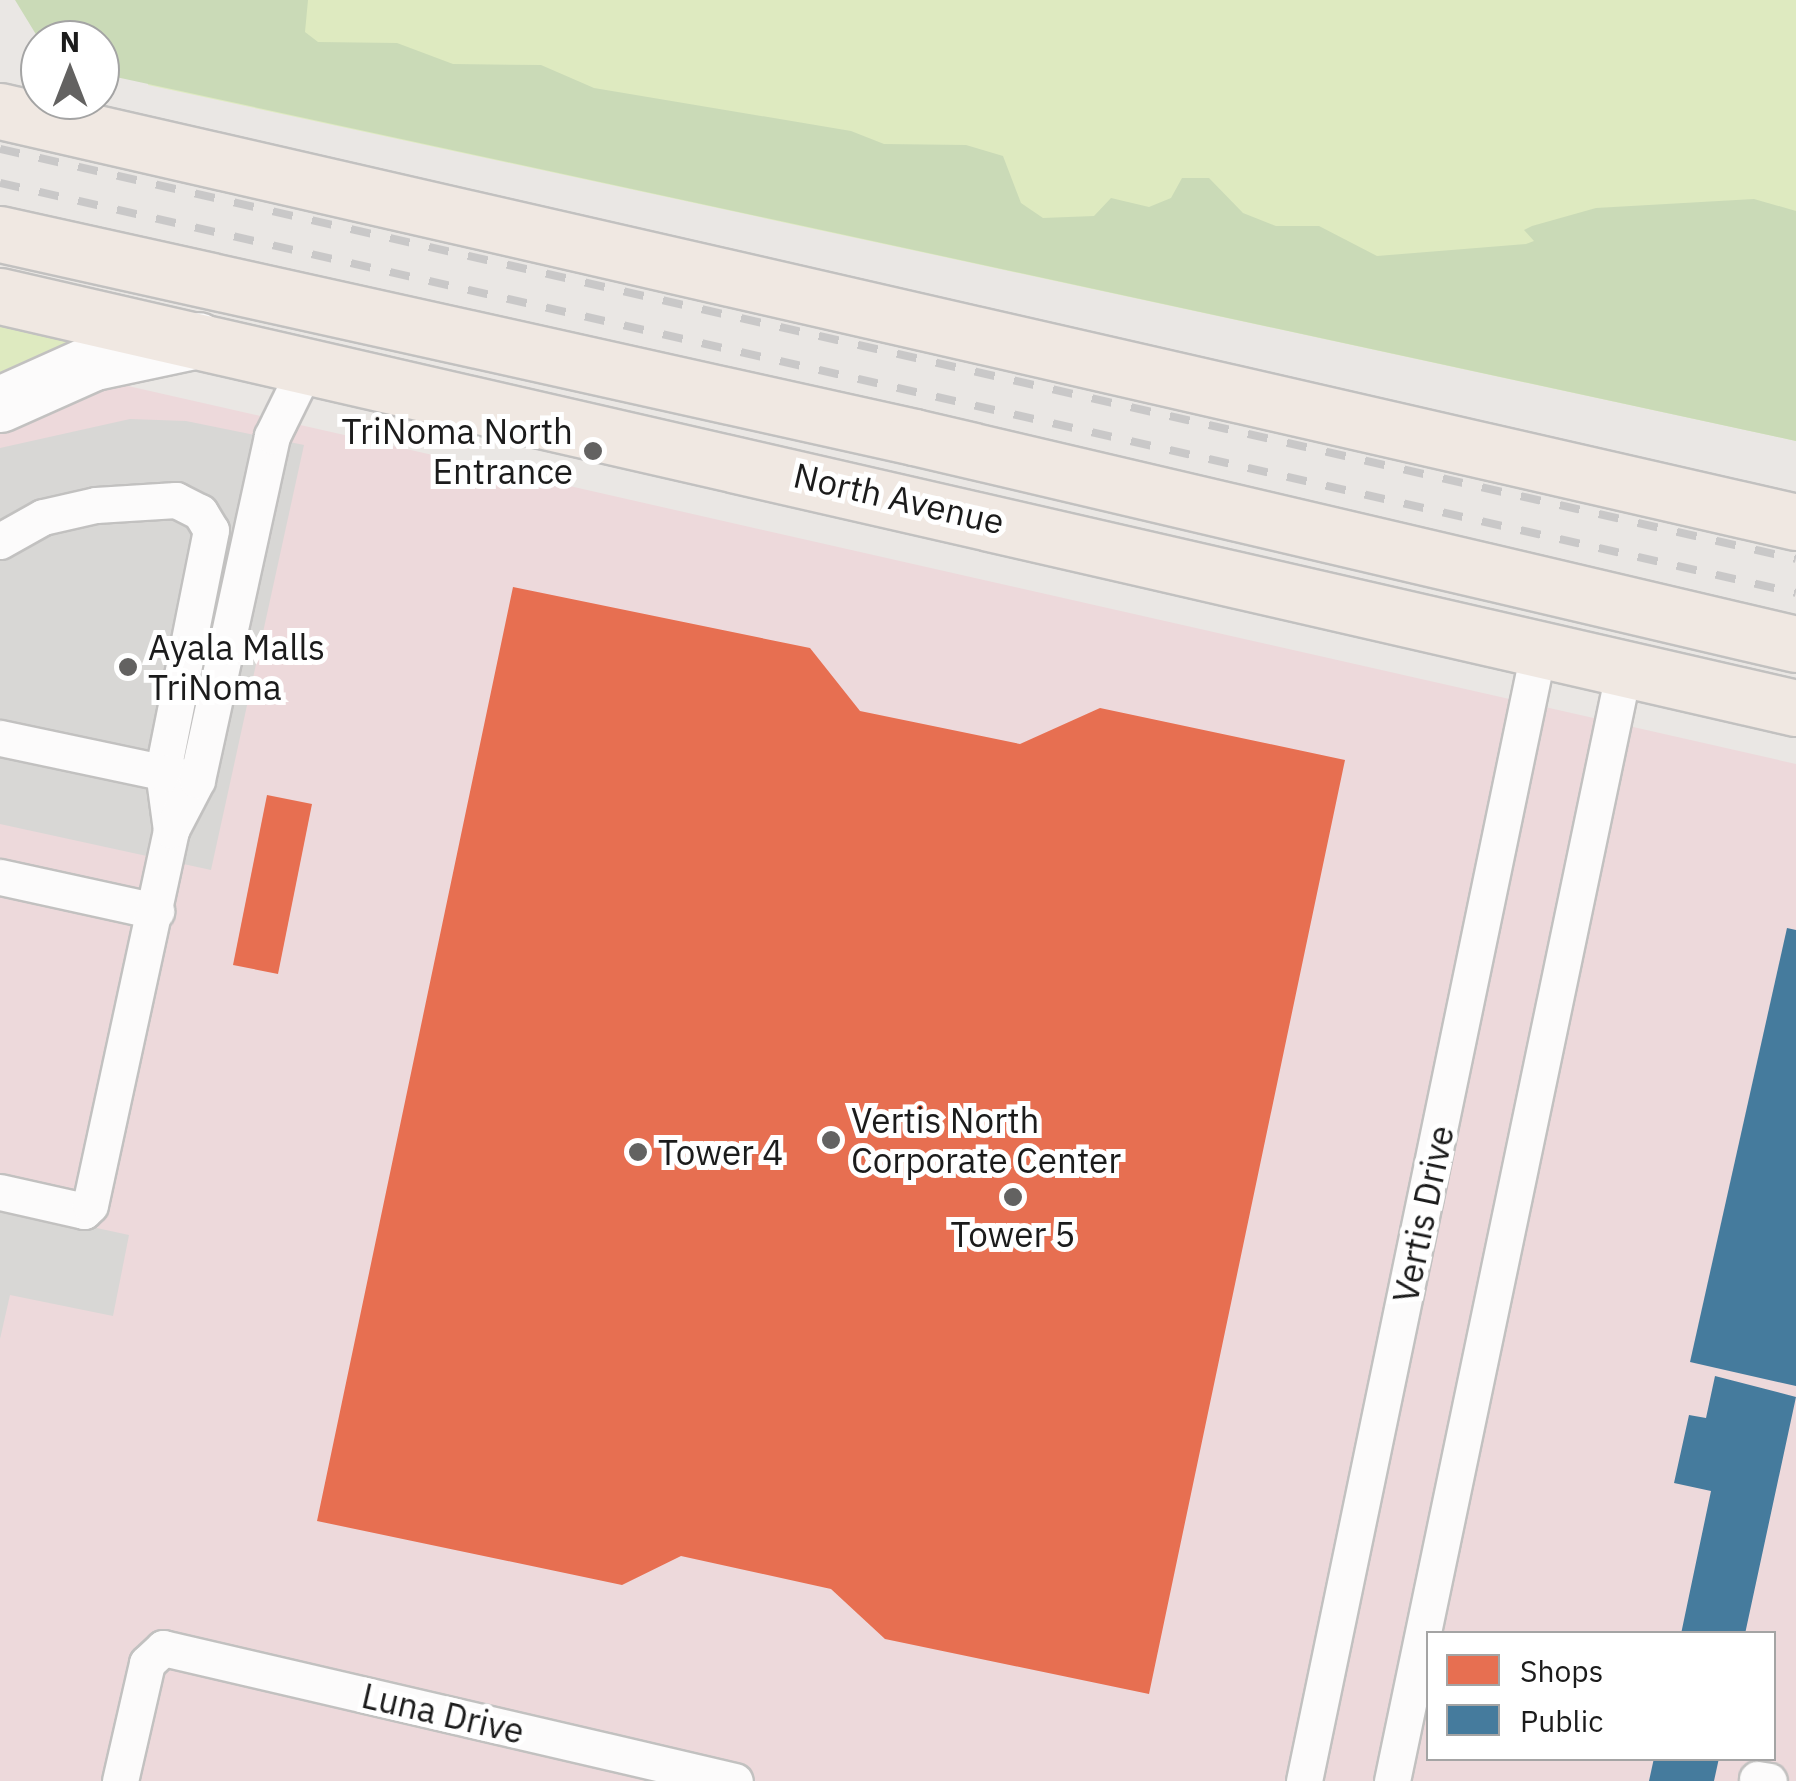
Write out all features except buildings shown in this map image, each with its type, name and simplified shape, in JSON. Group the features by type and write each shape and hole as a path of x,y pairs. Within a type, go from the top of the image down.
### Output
{"main road":[{"path":"0,112 1796,522"},
{"name":"North Avenue","path":"0,234 914,437 1773,638"},
{"name":"North Avenue","path":"0,296 903,499 1796,708"},
{"path":"1491,572 1539,647"},
{"path":"1624,669 1773,638"}],"street":[{"path":"0,404 94,362 198,340"},
{"path":"614,433 625,374"},
{"path":"903,499 914,437"}],"lane":[{"path":"180,776 272,436 307,365"},
{"path":"0,541 43,517 96,504 176,500 200,512 211,530 171,830 132,1024 88,1210 0,1192"},
{"name":"Vertis Drive","path":"1304,1781 1539,647"},
{"path":"1392,1781 1624,669"},
{"path":"0,738 180,776"},
{"path":"0,876 156,910"},
{"name":"Luna Drive","path":"120,1781 153,1653 176,1649 735,1781"}],"shaded area":[{"path":"0,357 1796,764 1796,1781 0,1781"},
{"path":"130,419 186,421 304,445 211,870 0,824 0,448"},
{"path":"0,1207 129,1235 113,1316 10,1295 0,1339"}],"green space":[{"path":"15,0 308,0 305,32 318,42 397,43 453,64 541,65 594,88 851,131 884,144 966,145 1003,156 1021,203 1043,218 1094,216 1111,198 1149,207 1171,198 1182,178 1209,178 1243,213 1276,226 1319,226 1377,256 1526,244 1534,241 1524,230 1596,208 1754,199 1796,211 1796,441 120,78 120,20 27,20"},
{"path":"166,0 1796,0 1796,441 148,85"},
{"path":"0,322 79,340 0,383"}],"railway":[{"path":"0,149 1796,559"},
{"path":"0,183 1796,593"}],"place":[{"name":"TriNoma North Entrance","path":"593,451"},
{"name":"Ayala Malls TriNoma","path":"128,667"},
{"name":"Vertis North Corporate Center","path":"831,1140"},
{"name":"Tower 4","path":"638,1152"},
{"name":"Tower 5","path":"1013,1197"}]}
